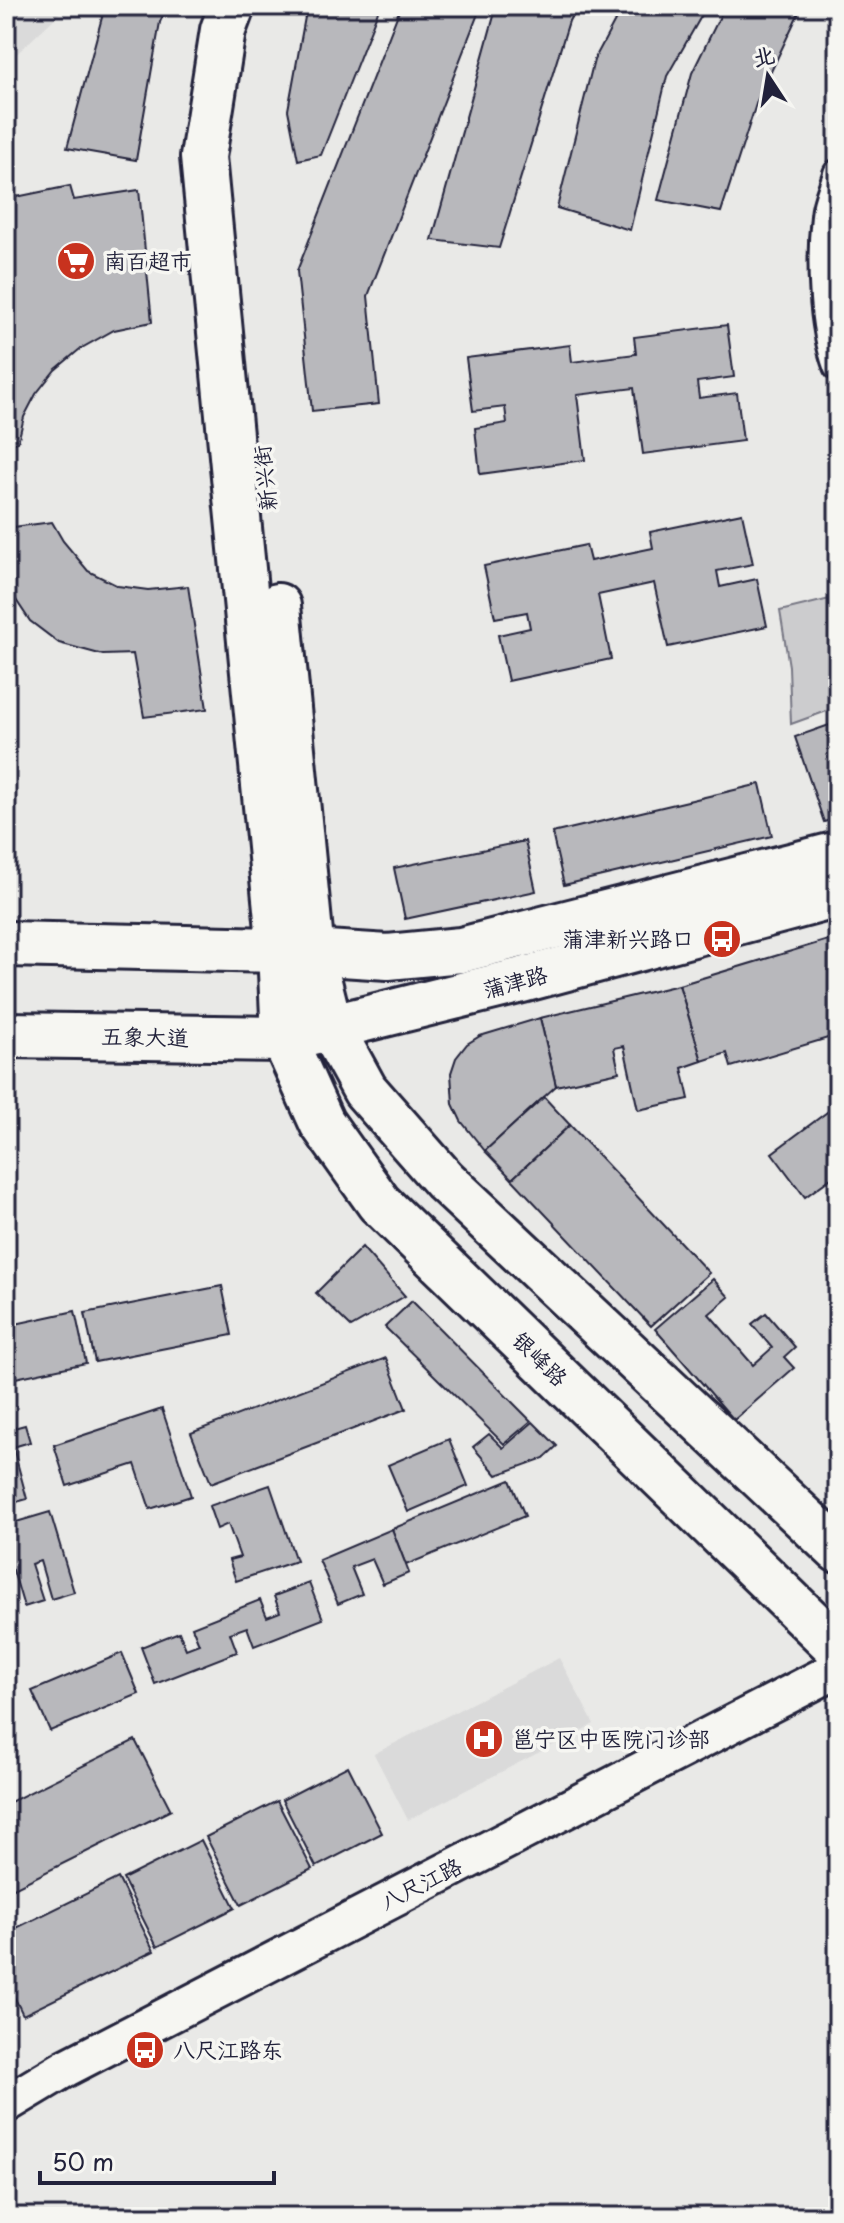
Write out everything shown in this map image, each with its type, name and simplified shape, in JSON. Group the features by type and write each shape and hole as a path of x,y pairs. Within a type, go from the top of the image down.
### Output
{"main road":[{"name":"新兴街","path":"232,6 223,30 203,157 296,952"},
{"name":"新兴街","path":"264,6 253,37 234,158 296,952"},
{"name":"蒲津路","path":"296,952 388,957 461,950 838,854"},
{"name":"蒲津路","path":"284,1039 404,1011 838,895"},
{"path":"6,944 296,952"},
{"path":"296,952 330,1026 365,1090 444,1180 838,1550"},
{"path":"284,1039 296,952"},
{"name":"五象大道","path":"6,1035 284,1039"},
{"name":"银峰路","path":"284,1039 322,1123 379,1203 838,1648"}],"street":[{"path":"838,174 826,214 824,298 838,366"},
{"name":"八尺江路","path":"6,2104 66,2068 838,1669"}],"shaded area":[{"path":"6,6 62,6 58,15 6,64"},
{"path":"838,597 838,707 791,724 789,666 780,611"},
{"name":"邕宁区中医院门诊部","path":"559,1658 594,1724 408,1820 374,1754"}],"building":[{"path":"105,6 167,6 160,22 136,160 67,148"},
{"path":"307,6 380,6 321,155 298,160 288,110"},
{"path":"401,6 481,6 368,296 379,404 312,411 297,271"},
{"path":"500,6 577,6 569,21 499,248 432,240 494,16"},
{"path":"623,6 707,6 667,76 630,230 557,208 594,60"},
{"path":"725,6 802,6 757,101 721,212 658,200 692,73"},
{"name":"南百超市","path":"70,186 74,200 139,190 152,322 114,330 80,349 55,370 36,394 24,417 18,442 6,445 6,199"},
{"path":"727,325 734,377 697,382 699,398 737,393 743,441 643,454 634,388 577,395 585,460 480,474 475,428 507,423 505,407 473,411 466,358 570,345 572,362 636,354 634,337"},
{"path":"742,513 753,564 717,571 720,587 757,579 767,626 668,647 654,583 598,595 611,659 508,681 498,635 530,628 527,612 495,618 484,566 586,545 590,561 653,548 650,532"},
{"path":"52,522 88,571 118,586 148,590 188,586 207,709 144,717 133,654 103,655 59,643 30,621 10,591 6,591 6,528"},
{"path":"838,722 838,818 824,822 795,737"},
{"path":"760,784 772,836 564,885 552,833"},
{"path":"525,841 536,891 405,919 394,868"},
{"path":"838,937 838,1035 731,1067 727,1053 702,1061 679,985"},
{"path":"679,985 702,1061 682,1068 689,1099 638,1110 624,1046 614,1048 619,1072 556,1086 540,1018"},
{"path":"540,1018 556,1086 485,1151 461,1121 453,1104 451,1073 456,1058 467,1044 480,1036"},
{"path":"544,1097 570,1125 512,1179 485,1151"},
{"path":"838,1104 838,1173 805,1197 772,1153"},
{"path":"570,1125 709,1273 651,1326 512,1179"},
{"path":"362,1247 405,1296 351,1327 316,1293"},
{"path":"713,1279 729,1297 709,1314 753,1365 772,1348 752,1324 766,1313 795,1347 784,1357 794,1368 734,1420 655,1329"},
{"path":"222,1286 232,1335 95,1362 85,1313"},
{"path":"412,1301 531,1421 504,1444 385,1327"},
{"path":"75,1311 86,1363 6,1380 6,1326"},
{"path":"386,1358 406,1409 211,1483 191,1433"},
{"path":"162,1409 191,1496 150,1509 135,1464 67,1486 54,1445"},
{"path":"533,1422 557,1446 544,1458 497,1475 473,1447 489,1434 503,1448"},
{"path":"25,1425 30,1442 13,1447 27,1499 6,1505 6,1430"},
{"path":"449,1439 468,1486 408,1512 388,1465"},
{"path":"510,1480 525,1516 406,1565 392,1529"},
{"path":"270,1485 296,1561 236,1581 229,1560 240,1557 228,1524 217,1529 209,1506"},
{"path":"50,1512 74,1592 51,1599 40,1561 31,1564 43,1601 24,1607 13,1570 6,1572 6,1525"},
{"path":"392,1529 409,1573 383,1584 372,1559 351,1567 362,1594 338,1604 319,1560"},
{"path":"309,1583 323,1619 254,1646 247,1627 230,1633 237,1652 155,1684 141,1647 179,1632 186,1649 199,1644 192,1627 260,1600 267,1617 280,1612 274,1596"},
{"path":"122,1653 139,1694 50,1731 32,1691"},
{"path":"135,1740 171,1810 6,1892 6,1804"},
{"path":"348,1766 382,1833 316,1867 282,1800"},
{"path":"277,1801 312,1869 241,1905 206,1837"},
{"path":"201,1840 235,1908 157,1947 123,1879"},
{"path":"118,1878 154,1951 23,2015 6,1980 6,1933"}],"place":[{"name":"南百超市","path":"76,261"},
{"name":"蒲津新兴路口","path":"722,939"},
{"name":"邕宁区中医院门诊部","path":"484,1739"},
{"name":"八尺江路东","path":"145,2050"}]}
